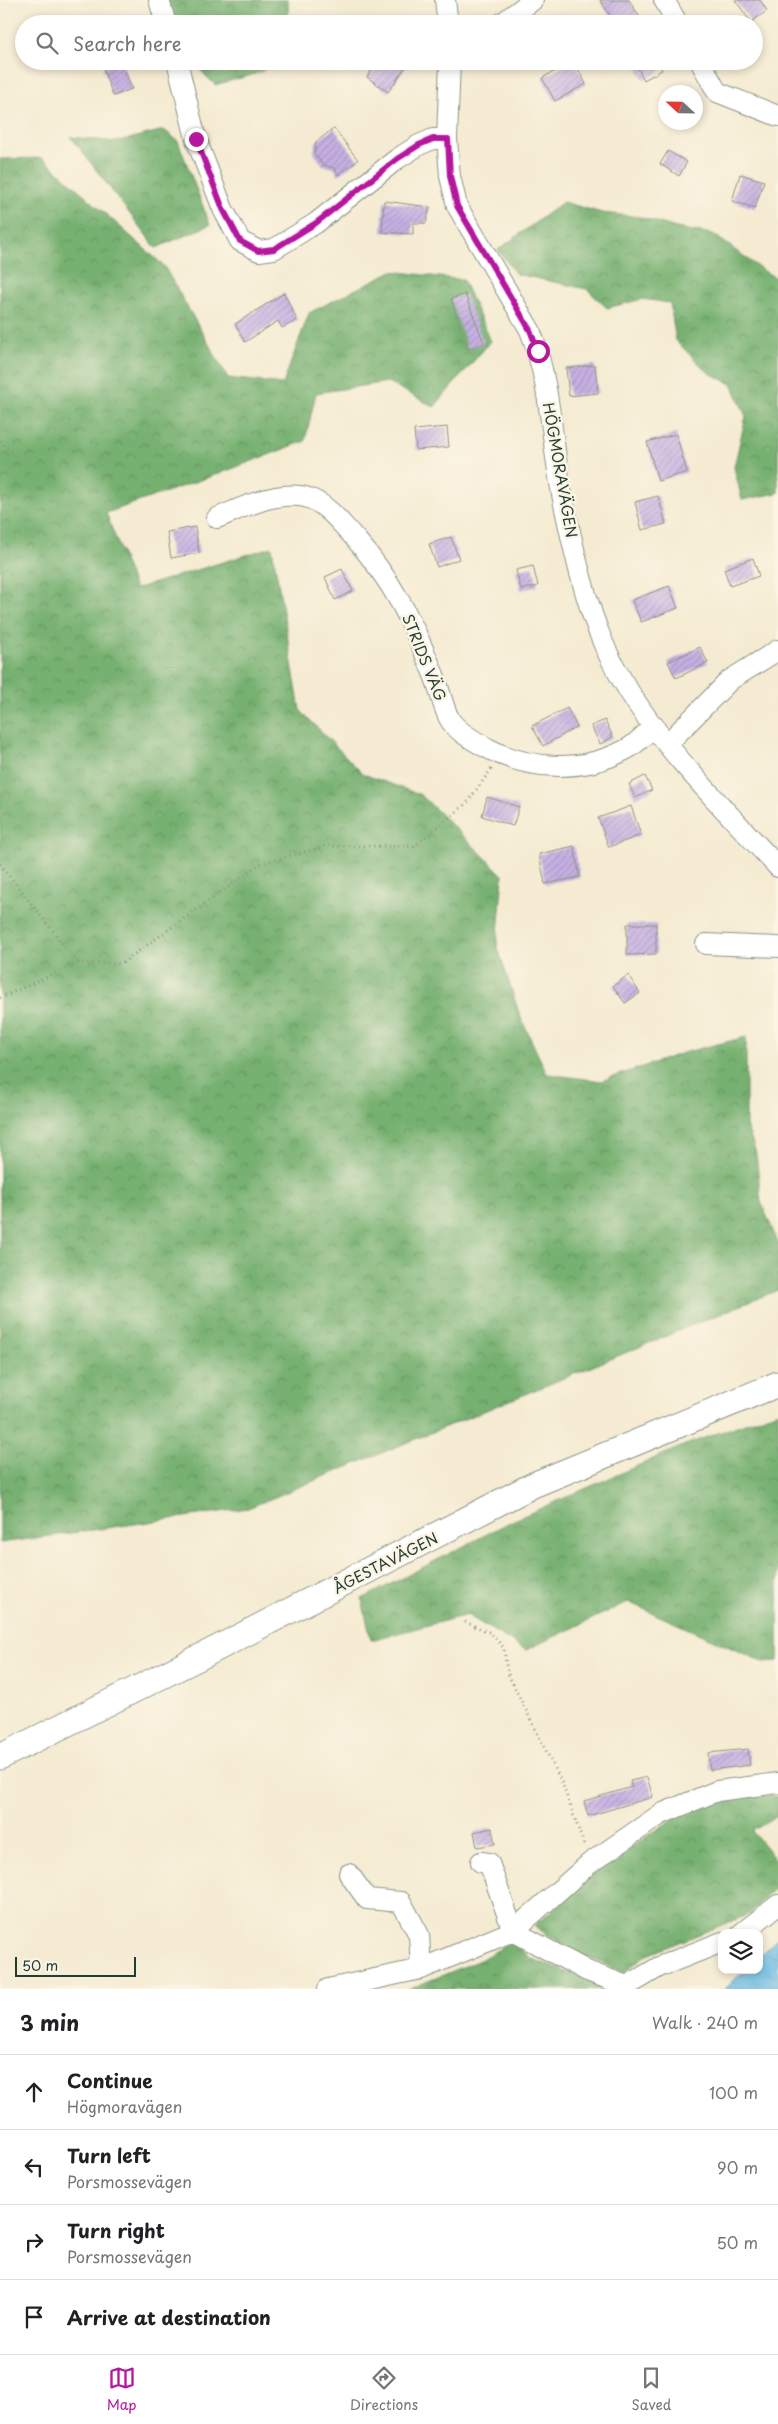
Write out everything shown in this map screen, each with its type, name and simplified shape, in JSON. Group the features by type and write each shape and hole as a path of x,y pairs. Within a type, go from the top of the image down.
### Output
{"main road":[{"name":"ÅGESTAVÄGEN","path":"0,1757 200,1658 533,1485 778,1384"}],"street":[{"path":"159,0 163,15"},
{"path":"444,0 446,15"},
{"path":"513,15 533,0"},
{"path":"664,0 673,15"},
{"path":"179,70 196,139 223,209 240,241 258,251 274,249 316,223 383,170 419,145 433,139 448,139"},
{"name":"HÖGMORAVÄGEN","path":"450,70 448,139 450,176 457,206 530,330 538,351 549,402 563,501 580,574 604,645 631,693 668,744 755,844 778,867"},
{"path":"705,70 717,92 778,116"},
{"name":"STRIDS VÄG","path":"217,518 274,496 309,498 327,508 371,556 404,605 435,678 449,720 472,740 502,755 540,766 594,762 626,750 654,726"},
{"path":"668,744 730,680 778,650"},
{"path":"706,944 778,947"},
{"path":"328,1989 421,1968 513,1930 590,1863 661,1814 717,1791 778,1783"},
{"path":"481,1862 489,1863 513,1930 587,1971 627,1986 650,1982 659,1967 718,1944"},
{"path":"349,1874 367,1899 401,1902 419,1935 421,1968"},
{"path":"747,1929 778,1904"}],"path":[{"path":"0,441 16,458"},
{"path":"0,998 78,963 122,963 260,864 326,846 414,846 467,803 502,755"},
{"path":"0,864 78,963"},
{"path":"465,1622 490,1633 504,1648 507,1672 562,1783 590,1863"}],"green space":[{"path":"163,0 288,0 289,15 170,15"},
{"path":"200,70 264,70 262,72 215,85"},
{"path":"164,130 178,141 210,225 156,248 71,137 116,142"},
{"path":"43,158 164,266 228,378 283,384 309,313 392,271 463,280 491,341 434,407 388,382 316,393 305,441 106,513 135,589 272,547 300,710 363,774 421,795 503,875 497,945 520,1016 547,1074 601,1081 686,1052 746,1037 746,1125 756,1153 761,1202 778,1243 778,1290 248,1508 0,1543 0,159"},
{"path":"563,202 602,213 640,217 676,228 713,234 778,279 778,493 742,500 734,467 746,416 732,384 709,373 676,341 670,303 642,299 607,308 587,289 516,274 498,250"},
{"path":"778,1411 778,1661 763,1662 628,1602 526,1650 467,1615 371,1640 362,1599 514,1520 685,1445"},
{"path":"736,1793 778,1797 778,1816 752,1831 778,1862 778,1885 749,1914 643,1957 624,1973 573,1951 534,1926 600,1868 677,1816"},
{"path":"513,1941 530,1958 611,1989 409,1989 480,1960"}],"water":[{"path":"778,1938 778,1989 725,1989 741,1974 763,1974 763,1952"}],"building":[{"path":"600,0 629,0 638,15 609,15"},
{"path":"735,0 760,0 767,11 761,15 746,15"},
{"path":"104,70 125,70 132,89 113,96"},
{"path":"372,70 404,70 388,92 367,77"},
{"path":"557,70 579,70 586,84 555,101 542,78"},
{"path":"639,70 662,70 644,80"},
{"path":"334,128 358,160 339,175 334,168 323,165 314,153 316,142"},
{"path":"668,151 687,162 679,176 660,164"},
{"path":"740,174 764,181 755,208 732,201"},
{"path":"384,201 430,207 426,223 413,223 413,234 382,232"},
{"path":"284,293 297,320 282,328 278,321 245,342 235,324"},
{"path":"465,294 484,343 468,349 451,299"},
{"path":"595,365 598,393 569,396 566,368"},
{"path":"447,427 449,447 416,450 414,430"},
{"path":"676,434 687,472 658,481 647,442"},
{"path":"658,496 666,524 642,530 635,502"},
{"path":"195,527 199,553 171,558 167,532"},
{"path":"451,537 459,559 437,567 429,544"},
{"path":"753,558 759,576 730,586 724,569"},
{"path":"533,566 538,586 521,590 516,570"},
{"path":"342,569 353,591 335,600 325,577"},
{"path":"669,586 678,608 641,622 632,600"},
{"path":"700,647 708,663 676,678 668,662"},
{"path":"567,708 577,727 543,746 532,726"},
{"path":"605,720 613,737 600,744 591,726"},
{"path":"645,776 652,790 635,798 629,784"},
{"path":"487,797 519,807 513,826 482,816"},
{"path":"631,806 641,835 609,847 598,818"},
{"path":"574,846 580,877 545,884 539,854"},
{"path":"627,924 656,924 656,954 627,955"},
{"path":"628,975 640,993 625,1003 613,986"},
{"path":"748,1749 750,1765 710,1770 708,1753"},
{"path":"647,1777 653,1797 588,1816 584,1801 632,1787 630,1781"},
{"path":"492,1828 495,1844 477,1847 474,1832"}],"route":[{"path":"196,139 223,209 240,241 258,251 274,249 316,223 397,159 419,145 433,139 448,139 450,176 457,206 530,330 538,351"}]}
